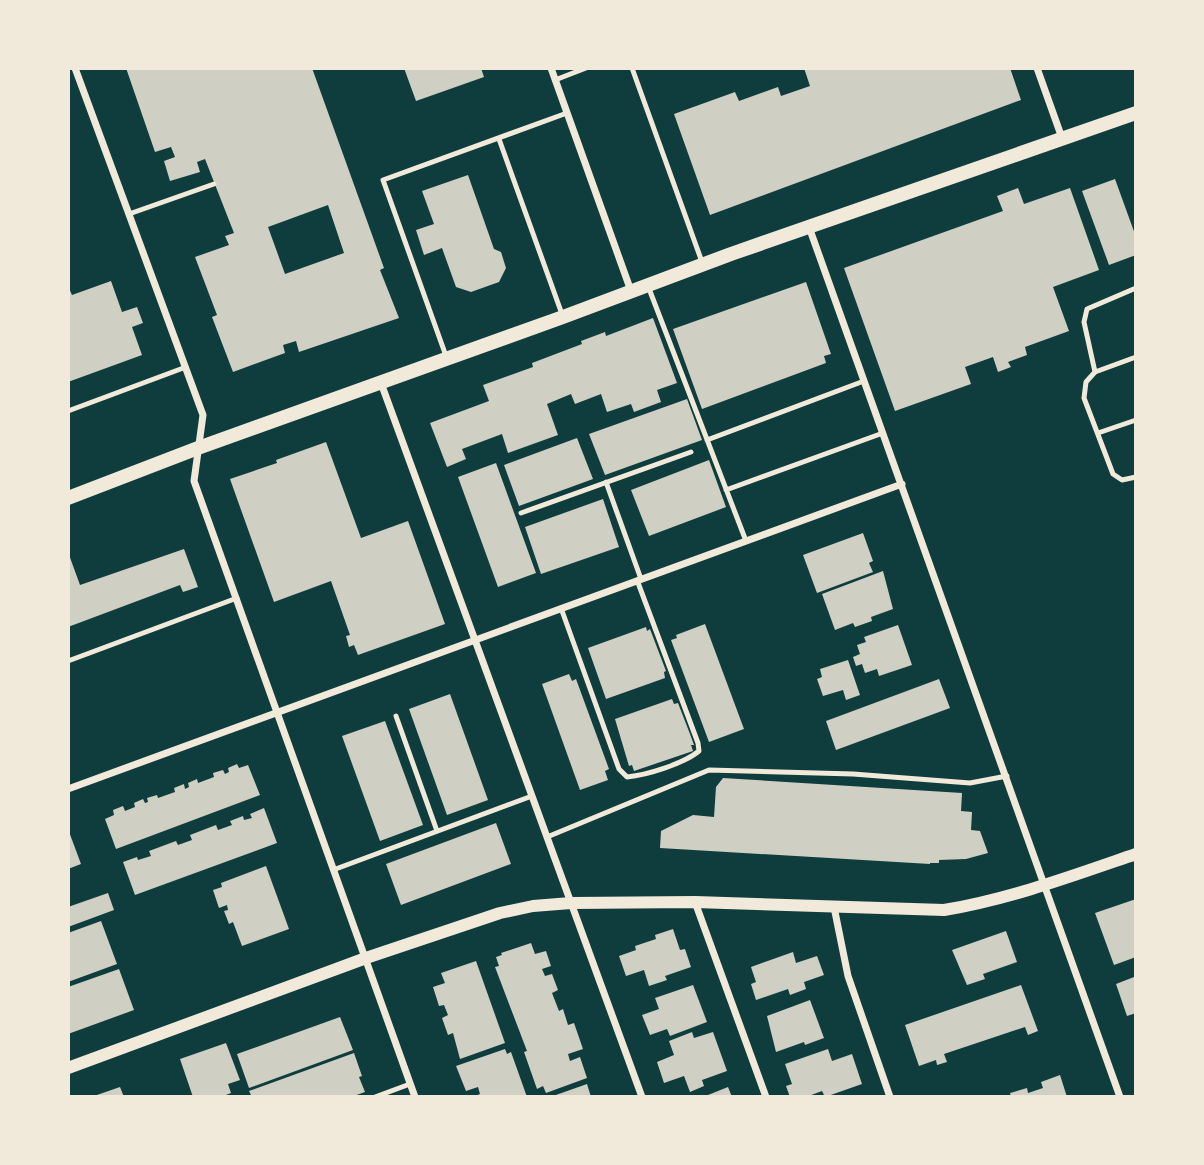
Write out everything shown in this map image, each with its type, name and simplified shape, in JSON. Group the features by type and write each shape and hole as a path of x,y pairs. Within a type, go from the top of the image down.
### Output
{"main road":[{"path":"68,498 198,448 703,265 1136,113"}],"street":[{"path":"75,68 202,415 194,481 415,1097"},
{"path":"551,68 631,292"},
{"path":"1037,68 1062,138"},
{"path":"809,227 1120,1097"},
{"path":"381,383 642,1097"},
{"path":"68,789 902,484"},
{"path":"68,1068 366,958 500,913 533,906 695,902 944,910 981,904 1045,886 1136,854"},
{"path":"695,902 766,1097"},
{"path":"834,907 848,976 890,1097"}],"lane":[{"path":"555,80 586,68"},
{"path":"632,68 703,265"},
{"path":"447,359 383,180 567,113"},
{"path":"499,139 563,317"},
{"path":"129,214 214,184"},
{"path":"648,286 746,541"},
{"path":"1095,372 1084,322 1087,309 1136,288"},
{"path":"1136,356 1095,372 1086,382 1084,398 1113,474 1122,480 1136,477"},
{"path":"68,411 186,367"},
{"path":"707,440 864,382"},
{"path":"1098,433 1136,420"},
{"path":"726,490 883,433"},
{"path":"521,513 691,452"},
{"path":"561,608 620,769 627,777 639,776 691,757 699,751 606,482"},
{"path":"68,661 237,598"},
{"path":"396,716 438,831"},
{"path":"547,837 709,770 853,774 970,783 1007,776"},
{"path":"333,870 532,796"},
{"path":"375,1097 410,1084"}],"building":[{"path":"126,68 312,68 384,268 380,270 399,318 299,352 296,341 283,345 285,353 233,372 212,317 217,315 195,257 229,245 225,236 234,233 205,159 197,162 200,172 170,181 164,161 175,157 171,147 155,152","holes":["328,205 344,253 285,274 268,227"]},
{"path":"404,68 481,68 484,77 416,101"},
{"path":"804,68 1010,68 1021,100 710,215 674,114 735,92 739,101 778,87 781,96 810,86"},
{"path":"468,175 494,249 501,252 506,268 499,282 471,292 456,287 442,248 424,255 416,230 434,224 422,191"},
{"path":"1115,179 1136,237 1136,255 1109,265 1082,191"},
{"path":"1018,188 1024,204 1070,188 1099,270 1053,287 1069,331 1025,347 1027,355 1008,362 1011,367 998,372 993,357 965,367 971,384 895,411 844,268 1003,211 997,196"},
{"path":"111,281 122,312 137,307 143,323 132,327 142,355 68,382 68,286 72,295"},
{"path":"806,282 831,354 824,356 826,363 702,409 673,329"},
{"path":"653,318 677,383 657,390 661,402 634,412 631,404 607,412 601,394 575,404 571,394 547,404 558,435 508,453 502,434 462,449 466,459 447,467 430,423 489,401 483,385 533,367 532,363 582,344 581,341 605,332 606,336"},
{"path":"687,399 702,440 605,475 589,434"},
{"path":"577,438 593,479 519,506 504,465"},
{"path":"326,442 361,538 408,521 445,624 358,655 354,645 349,647 346,636 350,635 331,581 274,602 230,479"},
{"path":"709,460 726,507 649,536 631,490"},
{"path":"496,463 536,573 498,587 458,477"},
{"path":"603,499 619,547 541,574 525,527"},
{"path":"863,533 873,561 869,563 873,572 817,593 803,555"},
{"path":"184,549 198,587 183,592 180,585 68,627 68,552 80,585"},
{"path":"883,571 893,609 871,617 872,621 855,627 853,623 835,630 822,594"},
{"path":"705,624 744,729 709,742 671,640 677,638 676,635"},
{"path":"898,625 912,665 879,676 877,669 865,673 862,664 856,666 853,657 860,654 857,645 866,642 864,637"},
{"path":"646,627 647,631 650,629 666,671 665,678 606,699 588,648"},
{"path":"848,660 860,695 846,700 843,690 823,696 817,679 822,677 820,669"},
{"path":"569,674 572,681 576,679 609,769 605,771 608,780 580,790 542,684"},
{"path":"939,679 950,708 836,750 826,721"},
{"path":"450,694 488,800 447,815 409,709"},
{"path":"672,699 674,704 678,703 694,745 691,745 693,751 634,771 632,765 629,766 615,719"},
{"path":"385,721 423,825 380,841 342,736"},
{"path":"237,764 239,768 248,765 260,795 116,849 105,819 114,815 113,810 123,806 125,811 135,807 134,803 143,799 145,803 148,802 147,798 157,795 158,798 175,792 174,788 184,784 185,789 189,787 188,783 197,779 198,783 223,770 225,774 229,772 228,768"},
{"path":"723,778 962,793 961,811 972,812 971,830 980,831 988,853 966,859 939,860 939,863 930,864 660,848 661,831 693,815 714,817 716,787"},
{"path":"264,808 277,843 135,895 123,862 151,856 149,851 176,841 178,845 192,840 190,835 216,825 218,830 232,825 230,821 243,816 244,820 252,818 250,814"},
{"path":"496,823 511,864 401,905 386,864"},
{"path":"68,829 81,864 68,869"},
{"path":"266,866 289,929 242,946 233,922 229,924 224,911 228,910 227,905 219,908 213,890 222,887 221,883"},
{"path":"108,893 114,910 68,927 68,907"},
{"path":"1136,899 1136,957 1114,965 1095,913"},
{"path":"101,921 117,964 68,982 68,933"},
{"path":"673,929 680,950 685,949 691,967 665,976 667,980 649,986 644,970 626,976 619,956 636,950 635,946 656,939 655,935"},
{"path":"1006,931 1017,962 983,974 985,979 967,985 952,950"},
{"path":"531,943 535,954 546,951 551,966 542,969 545,976 552,974 558,990 552,993 559,1011 563,1009 568,1025 574,1023 583,1049 568,1054 570,1061 580,1057 587,1078 546,1093 543,1086 537,1089 524,1052 527,1051 495,967 499,966 496,957 502,955 501,953"},
{"path":"793,952 796,963 817,956 824,975 804,982 806,989 790,995 788,989 756,1000 751,984 756,982 751,967"},
{"path":"476,961 505,1043 460,1059 453,1033 448,1035 442,1018 448,1015 444,1005 439,1006 433,987 445,983 441,973"},
{"path":"119,969 134,1010 68,1034 68,987"},
{"path":"1134,977 1136,1013 1127,1016 1116,984"},
{"path":"693,985 707,1022 670,1036 667,1029 650,1035 642,1015 659,1009 655,998"},
{"path":"1021,985 1038,1031 1028,1035 1025,1027 944,1054 947,1062 937,1065 936,1060 919,1066 905,1025"},
{"path":"810,1000 824,1038 776,1052 767,1016"},
{"path":"340,1017 353,1050 249,1088 237,1054"},
{"path":"692,1032 694,1038 713,1032 727,1071 702,1080 704,1086 690,1092 684,1076 664,1083 657,1062 674,1055 669,1041"},
{"path":"226,1043 240,1080 228,1084 231,1093 221,1097 193,1097 180,1059"},
{"path":"505,1049 507,1054 511,1052 527,1097 473,1097 480,1094 478,1087 466,1091 456,1066"},
{"path":"828,1049 832,1061 852,1054 862,1084 825,1097 822,1091 806,1097 790,1097 786,1086 792,1084 785,1064"},
{"path":"354,1053 365,1092 351,1097 252,1097 249,1091"},
{"path":"1060,1075 1067,1097 1011,1097 1010,1093 1027,1088 1028,1093 1043,1088 1041,1082"},
{"path":"587,1084 591,1097 553,1097 553,1096"},
{"path":"120,1087 124,1097 94,1097 94,1096"},
{"path":"728,1087 732,1097 703,1097"}]}
